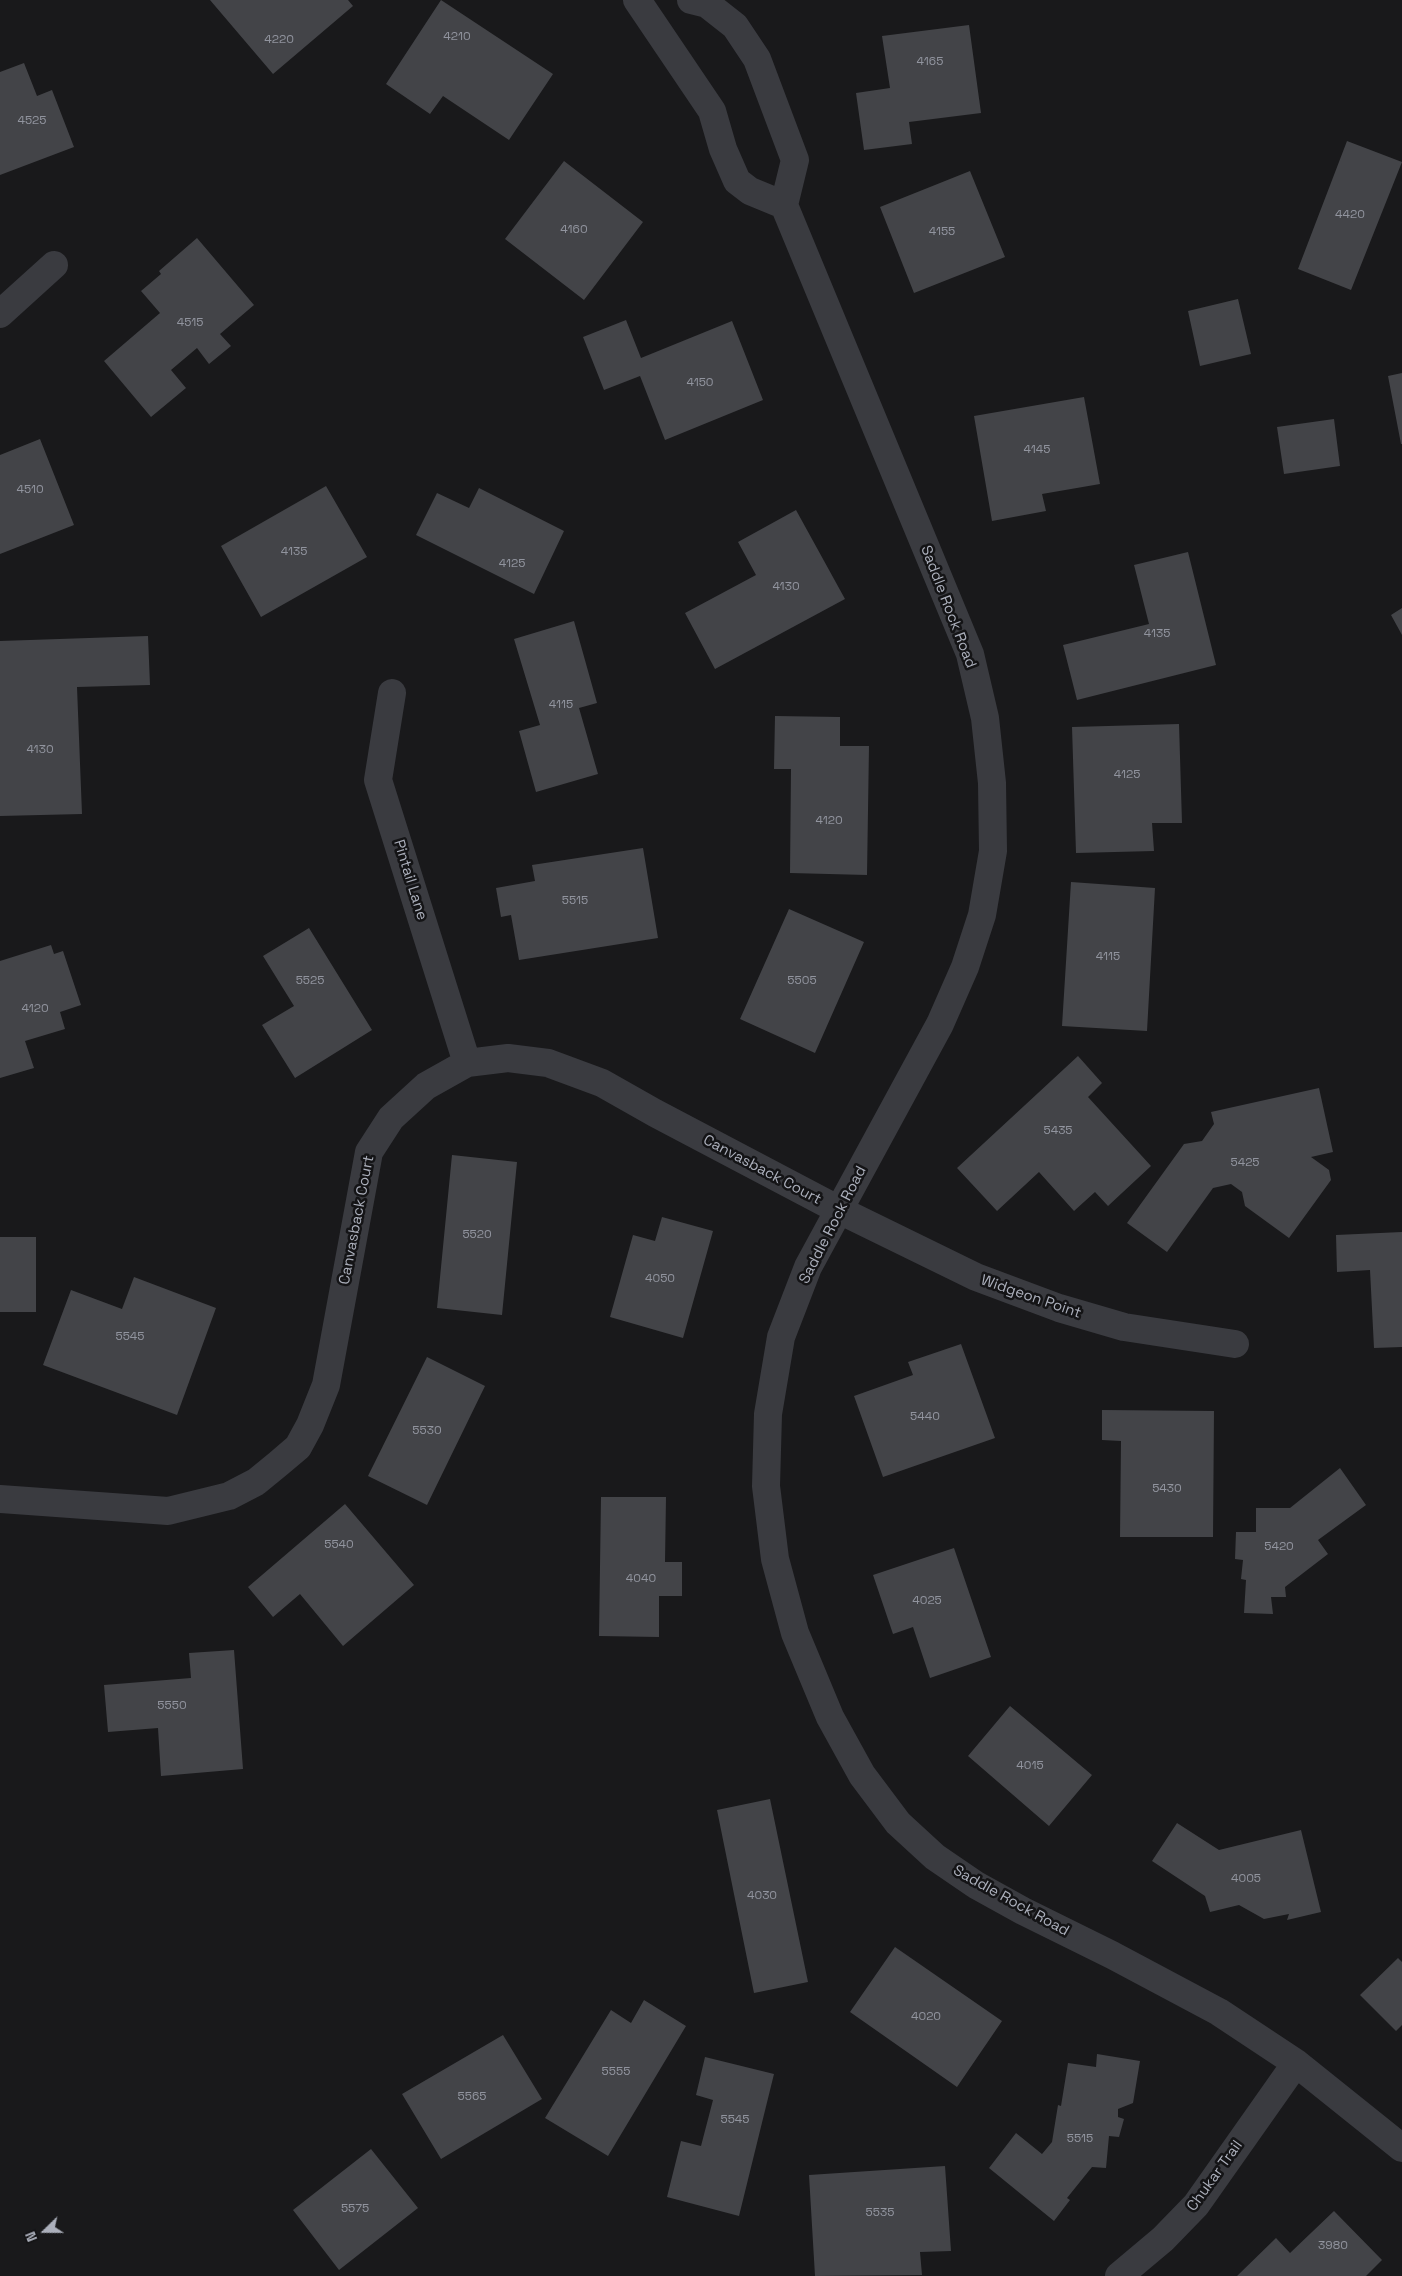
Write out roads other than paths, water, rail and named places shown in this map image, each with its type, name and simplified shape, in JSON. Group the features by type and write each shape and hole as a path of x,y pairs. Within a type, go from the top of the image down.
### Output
{"street":[{"path":"637,0 712,111 723,149 737,181 750,190 784,205 795,160 757,59 735,26 707,4 691,0"},
{"name":"Saddle Rock Road","path":"784,205 970,654 985,718 992,783 993,851 982,915 965,967 940,1024 808,1267 782,1337 768,1414 766,1477 775,1559 795,1633 830,1717 862,1775 898,1823 935,1857 976,1885 1023,1911 1112,1955 1219,2012 1296,2063 1402,2148"},
{"path":"0,314 54,265"},
{"name":"Pintail Lane","path":"392,693 378,780 467,1063"},
{"name":"Canvasback Court","path":"0,1499 168,1511 229,1496 256,1482 298,1447 310,1425 326,1385 369,1152 391,1118 426,1086 467,1063 508,1058 548,1063 602,1083 839,1210"},
{"name":"Widgeon Point","path":"839,1210 976,1278 1058,1308 1124,1327 1235,1344"},
{"name":"Chukar Trail","path":"1120,2276 1163,2239 1196,2204 1296,2063"}]}
